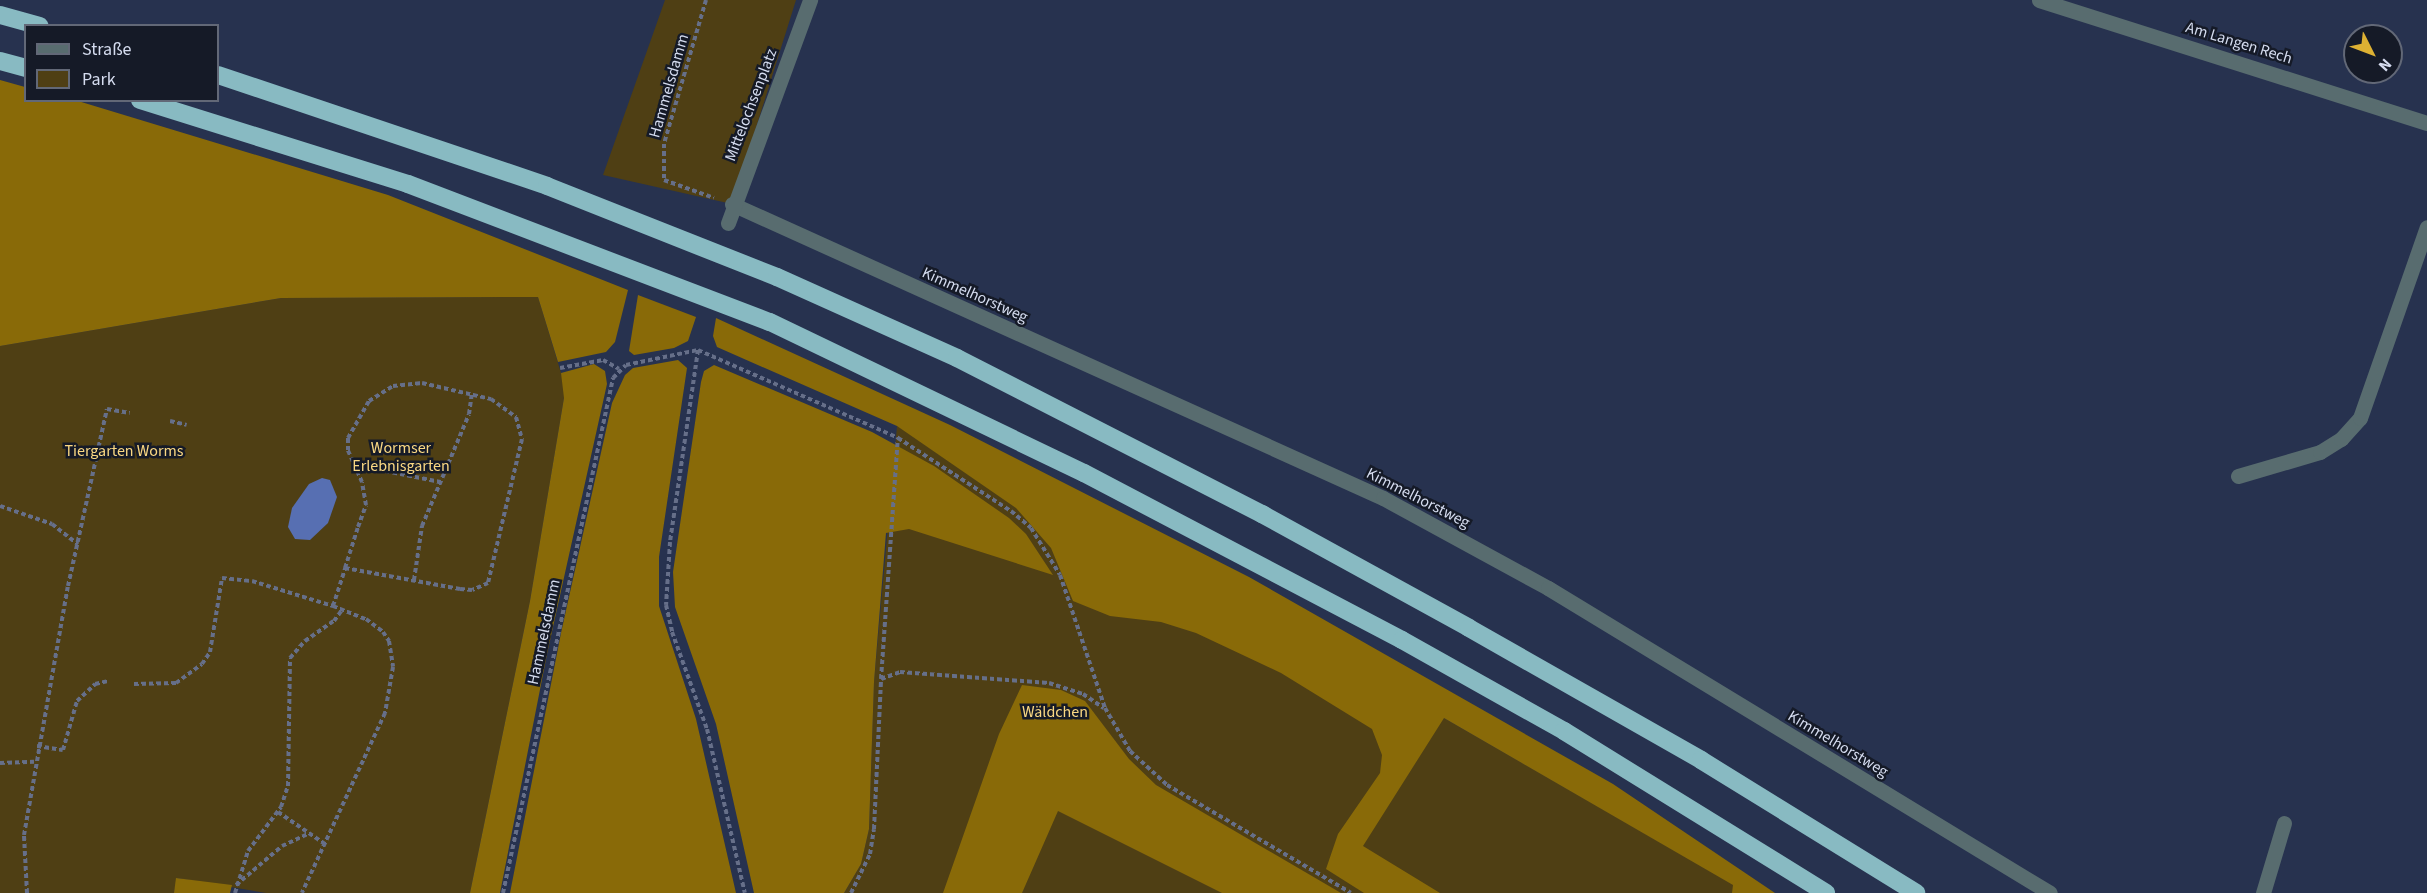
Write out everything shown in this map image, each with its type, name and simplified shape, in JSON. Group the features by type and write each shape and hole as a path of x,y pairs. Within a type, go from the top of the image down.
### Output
{"highway":[{"path":"0,15 33,24"},
{"path":"0,61 24,67"},
{"path":"219,75 547,186 777,277 957,358 1262,514 1469,628 1701,760 1916,893"},
{"path":"146,102 408,184 770,322 1084,473 1402,640 1564,731 1826,893"}],"street":[{"name":"Mittelochsenplatz","path":"728,223 732,204 810,0"},
{"name":"Am Langen Rech","path":"2039,0 2427,123"},
{"name":"Kimmelhorstweg","path":"732,204 1383,498 1548,588 2050,893"},
{"path":"2238,476 2320,452 2341,439 2360,418 2427,227"},
{"path":"2263,893 2284,823"}],"path":[{"name":"Hammelsdamm","path":"706,0 664,144 664,180 732,204"},
{"path":"698,350 670,542 666,605 707,729 745,893"},
{"path":"560,368 603,360 619,369 632,362 698,350 898,438 1011,511 1031,528 1060,575 1105,708 1130,751 1167,785 1351,893"},
{"name":"Hammelsdamm","path":"504,893 613,378 619,369"},
{"path":"333,606 345,568 366,505 355,465 348,450 348,438 360,413 379,393 393,386 422,383 472,392 506,408 521,427 493,574 488,583 472,590 345,568"},
{"path":"414,580 422,526 469,414 472,392"},
{"path":"27,893 23,844 34,762 106,408 130,413"},
{"path":"170,421 187,425"},
{"path":"851,893 870,854 874,829 881,679 898,438"},
{"path":"355,465 440,482"},
{"path":"0,506 52,524 78,544"},
{"path":"134,684 162,686 176,683 202,664 210,652 222,578 252,581 333,606 366,619 383,632 392,652 393,667 378,731 302,893"},
{"path":"235,893 248,852 278,812 288,786 290,658 305,641 334,621 342,610"},
{"path":"881,679 900,672 1049,683 1083,694 1105,708"},
{"path":"37,746 63,750 77,701 95,684 108,681"},
{"path":"0,763 34,762"},
{"path":"278,812 325,844"},
{"path":"236,886 282,846 308,834"}],"green space":[{"path":"665,0 796,0 732,204 603,175"},
{"path":"0,80 24,87 24,102 81,102 388,195 628,290 615,342 606,352 558,362 538,297 281,298 0,346"},
{"path":"638,295 696,317 688,341 674,348 634,355 629,351"},
{"path":"538,297 565,386 564,398 530,601 470,893 266,893 177,878 174,893 0,893 0,346 281,298"},
{"path":"716,318 950,425 1249,577 1613,784 1775,893 1732,893 1733,885 1444,718 1363,846 1440,893 1364,893 1326,869 1338,834 1380,773 1382,755 1372,729 1281,673 1196,633 1161,622 1110,616 1073,601 1051,548 1016,508 897,426 717,347 713,336"},
{"path":"678,360 687,368 659,557 659,606 696,719 736,893 510,893 561,633 612,403 625,375 633,368"},
{"path":"594,364 605,371 607,384 547,654 500,893 470,893 530,601 564,398 561,373"},
{"path":"714,365 872,432 934,466 1009,518 1026,534 1053,575 909,529 886,533 874,682 869,829 861,864 844,893 754,893 716,724 675,607 673,572 701,382 704,371"},
{"name":"Wäldchen","path":"897,426 1444,718 1748,893 844,893 861,864 869,829 874,682"},
{"path":"1022,685 1061,690 1085,701 1129,759 1156,785 1341,893 1222,893 1058,811 1022,893 943,893 999,734"},
{"path":"176,878 232,885 230,893 174,893"}],"water":[{"path":"322,478 330,480 337,497 328,523 310,540 295,539 288,527 292,508 309,484"}],"park label":[{"name":"Tiergarten Worms","path":"124,451"},
{"name":"Wormser Erlebnisgarten","path":"401,457"}]}
